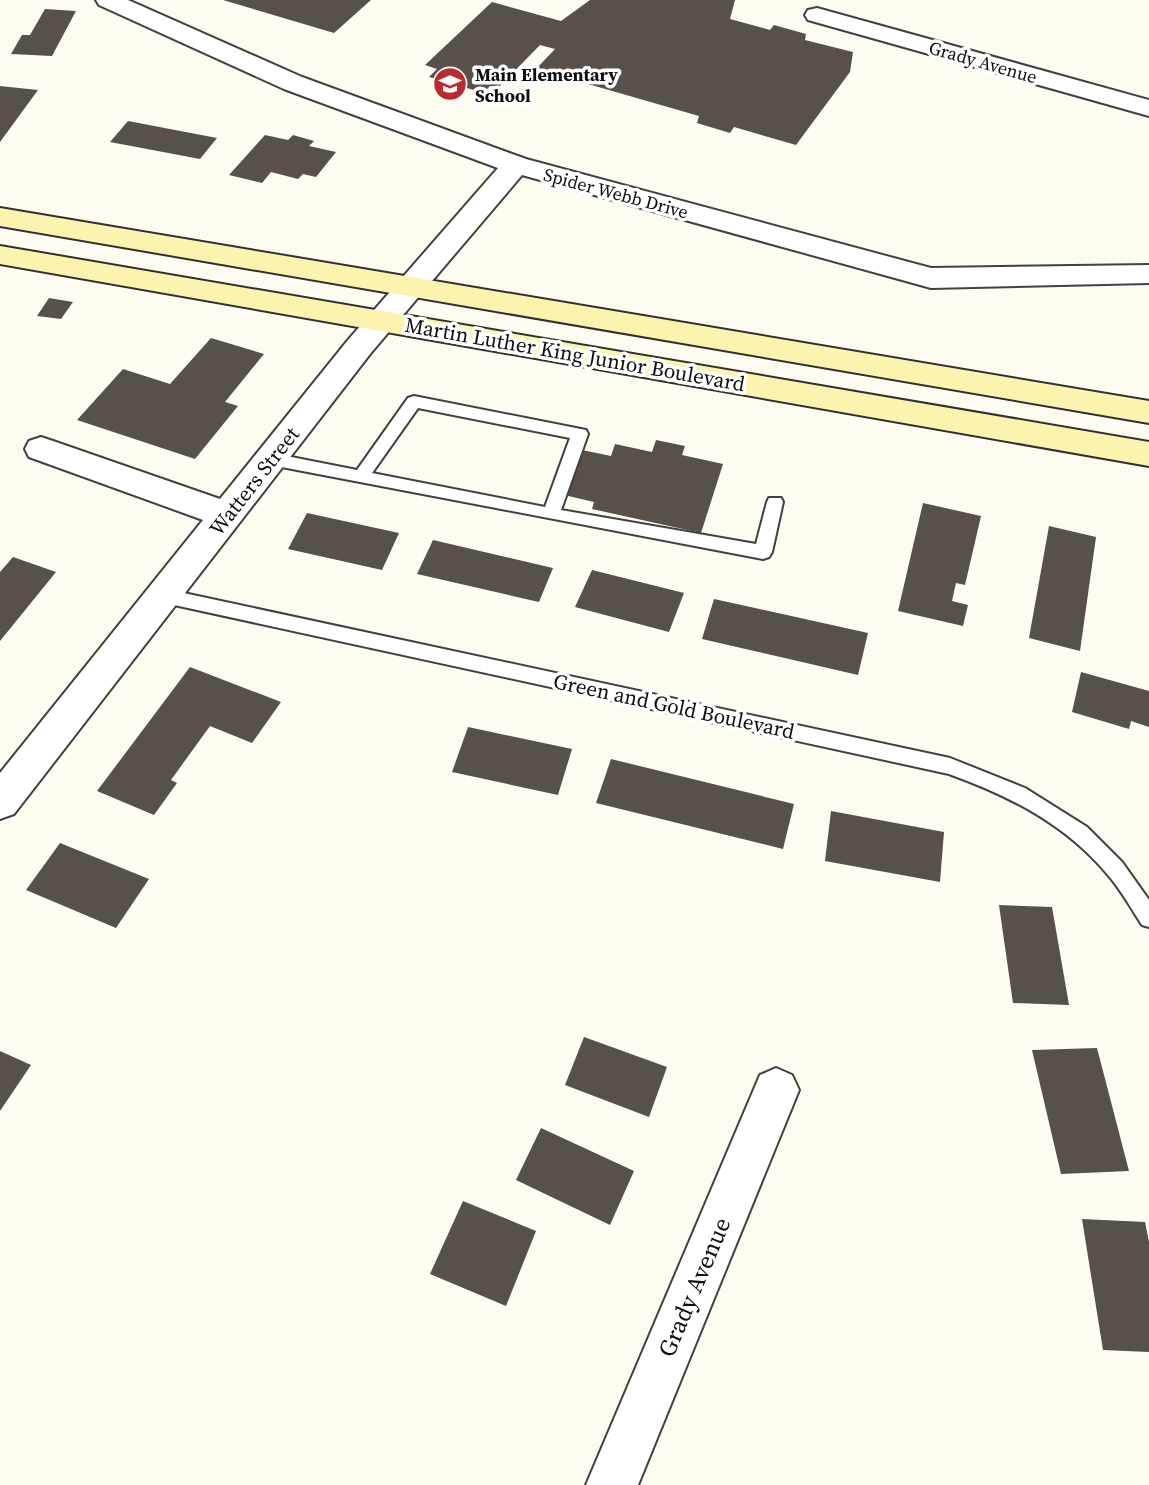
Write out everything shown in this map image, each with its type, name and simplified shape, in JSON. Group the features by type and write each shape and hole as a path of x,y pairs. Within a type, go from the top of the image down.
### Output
{"main road":[{"name":"Martin Luther King Junior Boulevard","path":"0,218 1149,412"},
{"name":"Martin Luther King Junior Boulevard","path":"0,254 1149,454"}],"street":[{"name":"Spider Webb Drive","path":"108,0 293,83 516,165 931,278 1149,274"},
{"name":"Grady Avenue","path":"817,15 1149,108"},
{"name":"Watters Street","path":"0,802 381,321 516,165"},
{"path":"41,449 226,515"},
{"name":"Grady Avenue","path":"612,1485 776,1090"}],"lane":[{"path":"361,476 414,402 580,433 551,514"},
{"path":"271,459 763,552 775,502"},
{"name":"Green and Gold Boulevard","path":"165,596 950,766 1030,799 1069,824 1114,867 1145,906"}],"building":[{"path":"223,0 371,0 334,33"},
{"path":"590,0 735,0 730,19 770,30 774,25 806,34 805,40 853,52 850,72 796,145 734,127 730,133 697,123 699,116 536,69 555,49 540,45 499,87 490,86 483,93 464,87 454,97 441,93 451,83 429,77 437,69 425,65 492,2 561,21"},
{"path":"45,9 76,11 52,56 11,54 22,35 30,35"},
{"path":"0,86 38,90 0,142"},
{"path":"128,121 217,138 200,159 110,142"},
{"path":"265,135 288,140 293,135 314,141 309,146 336,152 316,177 303,174 298,179 271,172 262,183 229,175"},
{"path":"49,298 73,302 61,319 37,316"},
{"path":"211,338 264,354 225,402 238,406 195,459 77,420 123,369 170,384"},
{"path":"656,440 685,446 682,455 723,464 701,533 592,509 594,502 564,495 582,450 611,456 615,444 652,452"},
{"path":"923,503 981,516 965,585 956,583 952,601 968,605 963,626 898,611"},
{"path":"307,513 399,533 382,570 288,549"},
{"path":"1049,526 1096,537 1080,651 1029,638"},
{"path":"433,540 553,568 539,602 417,574"},
{"path":"13,557 56,572 0,641 0,572"},
{"path":"592,570 684,593 669,632 575,607"},
{"path":"714,599 868,633 858,675 702,639"},
{"path":"190,667 281,702 252,743 210,726 171,780 177,783 154,815 97,791"},
{"path":"1081,672 1149,691 1149,727 1131,721 1129,729 1072,712"},
{"path":"468,727 572,749 558,795 452,772"},
{"path":"611,759 794,804 783,849 596,803"},
{"path":"831,811 944,832 940,882 825,861"},
{"path":"60,843 149,879 116,928 26,890"},
{"path":"999,905 1052,907 1069,1005 1013,1003"},
{"path":"584,1037 667,1067 649,1117 565,1085"},
{"path":"1097,1048 1129,1171 1061,1174 1032,1050"},
{"path":"0,1051 31,1065 0,1111"},
{"path":"541,1128 634,1171 610,1225 516,1180"},
{"path":"463,1201 536,1231 506,1306 430,1274"},
{"path":"1082,1219 1145,1222 1149,1242 1149,1352 1103,1350"}],"place":[{"name":"Main Elementary School","path":"450,84"}]}
